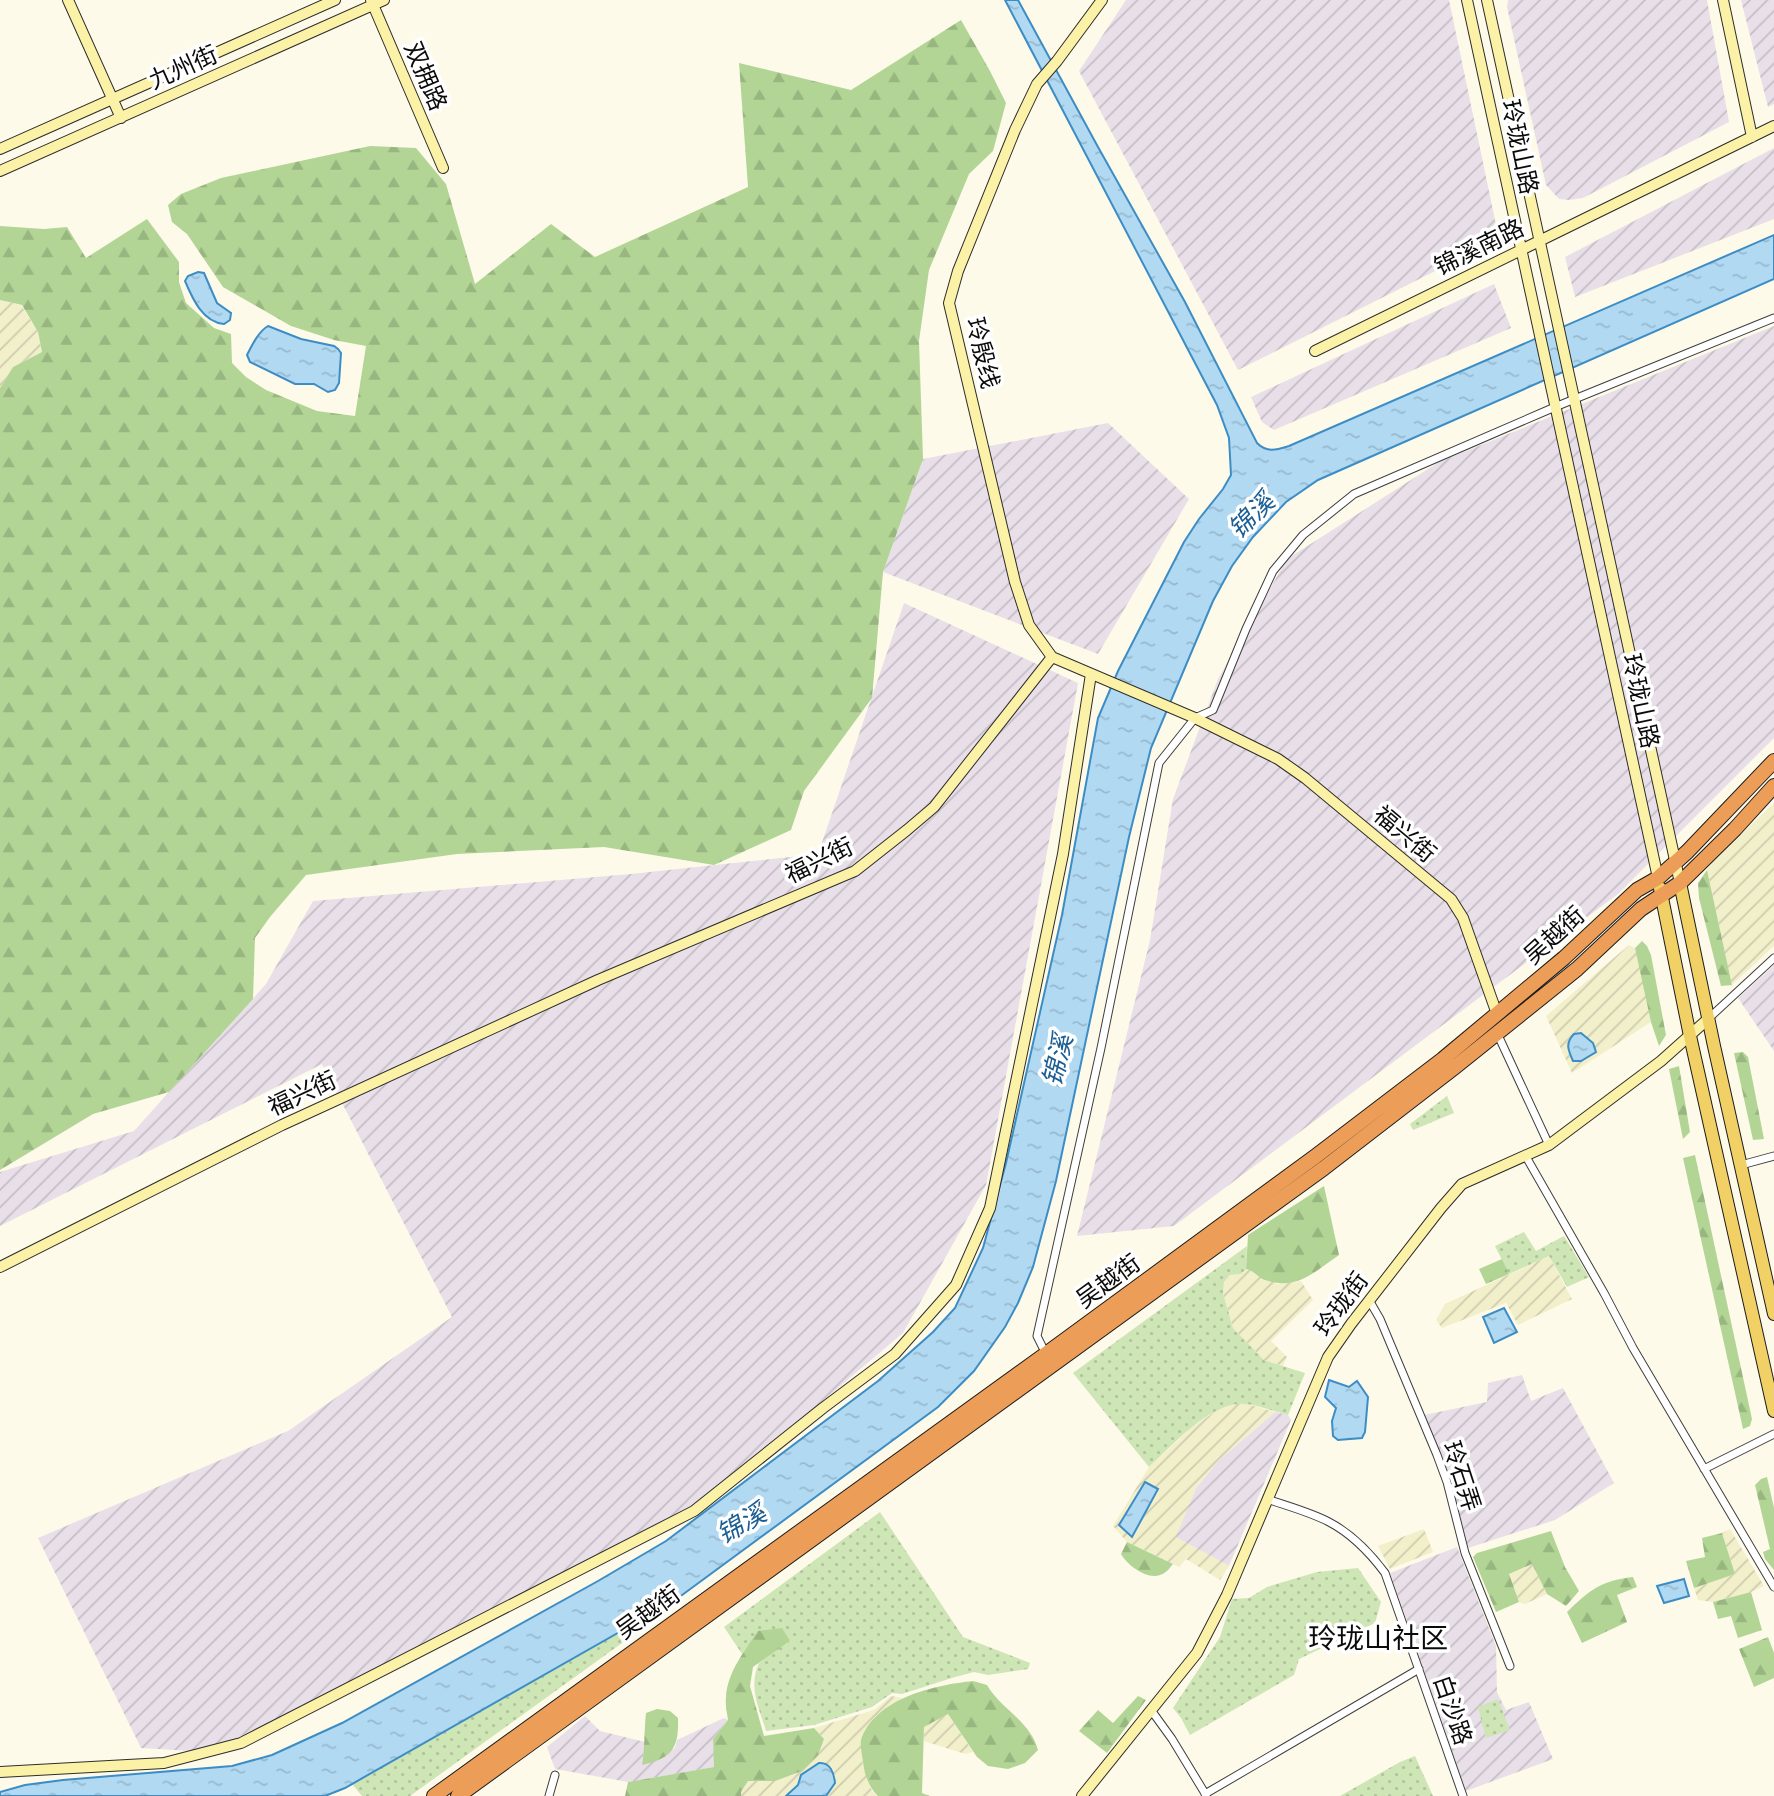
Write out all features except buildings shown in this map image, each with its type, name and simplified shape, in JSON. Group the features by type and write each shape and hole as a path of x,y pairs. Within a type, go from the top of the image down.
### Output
{"highway":[{"name":"吴越街","path":"435,1796 1046,1354 1316,1156 1443,1059 1564,958 1637,890 1658,878 1722,817 1774,761"},
{"name":"吴越街","path":"458,1796 1324,1168 1577,969 1641,909 1680,883 1774,786"}],"main road":[{"name":"玲珑山路","path":"1658,878 1690,1036 1774,1411"},
{"name":"玲珑山路","path":"1680,883 1774,1314"}],"street":[{"path":"68,0 121,118"},
{"name":"九州街","path":"0,149 335,0"},
{"name":"玲殷线","path":"1052,657 1029,625 1015,582 950,303 958,271 1015,130 1037,84 1102,0"},
{"name":"玲珑山路","path":"1467,0 1658,878"},
{"name":"玲珑山路","path":"1487,0 1680,883"},
{"path":"1723,0 1752,137"},
{"name":"九州街","path":"0,171 376,2"},
{"name":"双拥路","path":"376,2 443,168"},
{"name":"锦溪南路","path":"1315,351 1774,126"},
{"path":"1046,1354 1037,1336 1101,1048 1159,763 1195,718 1213,710 1273,571 1303,535 1354,494 1555,407 1774,318"},
{"name":"福兴街","path":"0,1267 282,1125 597,980 855,871 934,807 1052,657 1195,718 1278,759 1305,778 1451,899 1463,918 1497,1014"},
{"path":"0,1772 164,1763 242,1743 694,1511 895,1354 956,1285 990,1208 1063,854 1091,674"},
{"name":"玲珑街","path":"1082,1796 1197,1653 1227,1595 1328,1357 1444,1203 1462,1184 1549,1144 1661,1060 1774,958"},
{"path":"1497,1033 1549,1144"},
{"path":"1525,1156 1633,1348 1774,1587"},
{"path":"1741,1165 1774,1156"},
{"name":"玲石弄","path":"1369,1300 1380,1319 1437,1455 1448,1485 1465,1553 1510,1666"},
{"path":"1704,1469 1774,1434"},
{"name":"白沙路","path":"1267,1499 1329,1522 1369,1552 1385,1573 1463,1796"},
{"path":"1151,1710 1172,1739 1205,1795 1419,1669"},
{"path":"549,1796 555,1775"}],"shaded area":[{"path":"1126,0 1449,0 1499,239 1238,370 1079,71"},
{"path":"1508,0 1707,0 1729,122 1583,198 1559,199 1546,185 1507,7"},
{"path":"1741,0 1774,0 1774,104 1768,107"},
{"path":"1774,148 1774,219 1575,297 1565,257"},
{"path":"1494,284 1511,328 1274,430 1262,422 1251,397"},
{"path":"0,300 21,305 38,332 42,352 13,367 0,388"},
{"path":"1774,326 1774,738 1618,894 1174,1226 1077,1236 1150,940 1173,799 1218,679 1287,559 1439,462"},
{"path":"1108,423 1189,499 1098,654 883,572 923,459"},
{"path":"904,603 1078,683 986,1185 903,1333 682,1520 208,1752 141,1748 38,1538 288,1431 452,1317 322,1064 0,1226 0,1172 134,1131 266,984 313,901 631,874 818,854"},
{"path":"1774,803 1774,946 1732,985 1707,870 1713,861"},
{"path":"1629,945 1635,948 1638,955 1651,1022 1572,1073 1546,1016"},
{"path":"1774,965 1774,1051 1738,998"},
{"path":"1549,1256 1572,1299 1518,1325 1506,1303 1442,1328 1436,1320 1445,1304"},
{"path":"1246,1269 1278,1284 1301,1281 1313,1300 1271,1341 1287,1357 1283,1366 1264,1360 1233,1328 1223,1293 1224,1282 1230,1275 1241,1274"},
{"path":"1522,1375 1531,1401 1563,1388 1614,1483 1555,1520 1468,1548 1448,1473 1424,1415 1487,1402 1488,1383"},
{"path":"1244,1403 1275,1412 1219,1460 1196,1488 1176,1537 1229,1566 1220,1580 1186,1559 1179,1567 1127,1542 1113,1526 1149,1467 1191,1428 1217,1410"},
{"path":"1275,1412 1288,1415 1291,1420 1229,1566 1175,1537 1196,1488 1219,1460"},
{"path":"1424,1529 1433,1552 1390,1569 1378,1546"},
{"path":"1730,1529 1764,1586 1713,1602 1698,1600 1694,1588 1735,1574 1722,1533"},
{"path":"1457,1547 1496,1646 1497,1692 1506,1710 1529,1702 1553,1759 1466,1791 1390,1573"},
{"path":"1532,1564 1547,1594 1525,1604 1519,1602 1508,1574"},
{"path":"891,1696 903,1698 875,1717 861,1741 863,1766 872,1791 878,1796 741,1796 748,1781 775,1781 824,1739 814,1728 874,1710"},
{"path":"948,1714 973,1752 965,1754 924,1741 924,1727"},
{"path":"585,1716 600,1731 645,1742 642,1765 675,1748 677,1740 724,1718 728,1720 713,1739 715,1767 628,1782 555,1769 547,1747"}],"green space":[{"path":"961,20 1006,103 993,151 969,174 929,270 919,341 923,459 883,572 872,698 804,791 791,830 714,865 604,847 457,854 306,875 255,938 253,999 169,1092 93,1114 0,1170 0,388 13,367 42,352 38,332 22,305 0,300 0,226 44,229 67,227 86,258 147,219 179,262 179,282 186,303 214,328 231,334 232,363 246,377 266,390 317,411 355,416 366,346 334,340 291,326 223,287 187,234 172,222 168,205 181,194 221,178 370,146 416,148 446,184 475,284 551,224 595,257 748,187 739,63 851,90"},
{"path":"1707,870 1732,985 1721,986 1699,898 1698,883"},
{"path":"1642,941 1651,955 1666,1035 1659,1046 1635,948"},
{"path":"1743,1052 1748,1057 1764,1139 1753,1140 1734,1053"},
{"path":"1679,1066 1690,1132 1683,1139 1669,1069"},
{"path":"1447,1096 1454,1113 1413,1130 1410,1124"},
{"path":"1695,1155 1752,1419 1750,1426 1743,1429 1683,1158"},
{"path":"1324,1186 1339,1255 1305,1278 1287,1283 1265,1280 1246,1269 1248,1235"},
{"path":"1524,1232 1536,1251 1564,1236 1589,1277 1567,1287 1549,1256 1509,1274 1495,1246"},
{"path":"1247,1246 1246,1269 1241,1274 1230,1275 1224,1282 1223,1293 1233,1328 1264,1360 1305,1373 1288,1415 1245,1404 1219,1409 1180,1437 1149,1467 1073,1373"},
{"path":"1502,1259 1509,1274 1486,1284 1479,1269"},
{"path":"1767,1477 1774,1508 1774,1570 1763,1552 1770,1549 1755,1485"},
{"path":"880,1512 963,1637 1030,1663 1028,1669 988,1675 974,1672 902,1694 892,1693 872,1707 814,1725 766,1731 756,1697 756,1672 759,1663 790,1641 759,1631 742,1654 724,1627"},
{"path":"1551,1531 1565,1567 1579,1591 1566,1606 1547,1594 1532,1564 1509,1574 1519,1602 1496,1612 1473,1557 1477,1553"},
{"path":"1722,1533 1735,1574 1694,1588 1686,1561 1705,1557 1702,1538"},
{"path":"1127,1542 1173,1564 1160,1575 1144,1573 1128,1563 1121,1554"},
{"path":"1358,1568 1381,1602 1375,1623 1299,1659 1294,1675 1190,1735 1173,1708 1220,1637 1232,1599 1249,1598 1267,1587 1317,1572"},
{"path":"1633,1577 1637,1587 1617,1595 1627,1622 1582,1643 1567,1612 1596,1588 1612,1581"},
{"path":"1751,1592 1762,1630 1738,1638 1731,1616 1718,1619 1713,1602"},
{"path":"674,1601 672,1607 410,1796 362,1796 352,1784"},
{"path":"782,1628 790,1641 753,1667 750,1686 764,1736 814,1728 824,1739 818,1755 802,1771 775,1781 748,1781 741,1796 625,1796 628,1782 714,1767 713,1739 728,1720 726,1697 733,1671 758,1631"},
{"path":"1768,1637 1774,1653 1774,1678 1754,1687 1739,1649"},
{"path":"973,1681 987,1685 1033,1737 1038,1750 1025,1763 1008,1769 988,1766 977,1757 948,1714 924,1727 922,1793 930,1796 878,1796 864,1771 861,1751 861,1740 868,1726 879,1714 908,1696 941,1686"},
{"path":"1138,1696 1146,1700 1107,1753 1079,1731 1098,1710 1113,1723"},
{"path":"1498,1699 1510,1730 1486,1738 1478,1707"},
{"path":"657,1709 670,1711 678,1718 675,1745 667,1755 642,1765 646,1713"},
{"path":"1415,1756 1433,1796 1340,1796 1400,1762"}],"water":[{"name":"锦溪","path":"1005,0 1018,0 1185,302 1257,443 1264,448 1289,446 1774,235 1774,279 1318,480 1286,502 1253,537 1232,566 1213,601 1151,748 1129,837 1056,1181 1033,1267 1005,1327 974,1371 938,1407 674,1601 345,1788 325,1796 0,1796 0,1792 25,1785 63,1780 232,1766 272,1755 342,1723 666,1541 878,1381 933,1332 955,1308 983,1248 1006,1163 1062,915 1098,718 1118,671 1184,542 1231,475 1229,438 1217,405"},
{"path":"204,273 217,303 231,313 230,320 224,324 205,315 185,281 188,276"},
{"path":"268,326 338,349 341,353 339,383 335,390 328,392 314,384 295,384 250,362 247,355 253,343"},
{"path":"1581,1033 1593,1043 1596,1052 1581,1061 1573,1061 1568,1044 1574,1034"},
{"path":"1504,1308 1517,1332 1494,1343 1483,1317"},
{"path":"1329,1380 1349,1387 1357,1381 1368,1397 1362,1438 1338,1440 1333,1436 1332,1421 1336,1408 1325,1397"},
{"path":"1145,1482 1158,1489 1132,1537 1119,1525"},
{"path":"1684,1579 1689,1596 1664,1603 1657,1586"},
{"path":"819,1763 829,1766 835,1783 826,1796 786,1796 798,1785 801,1775"}],"district":[{"name":"玲珑山社区","path":"1378,1638"}]}
